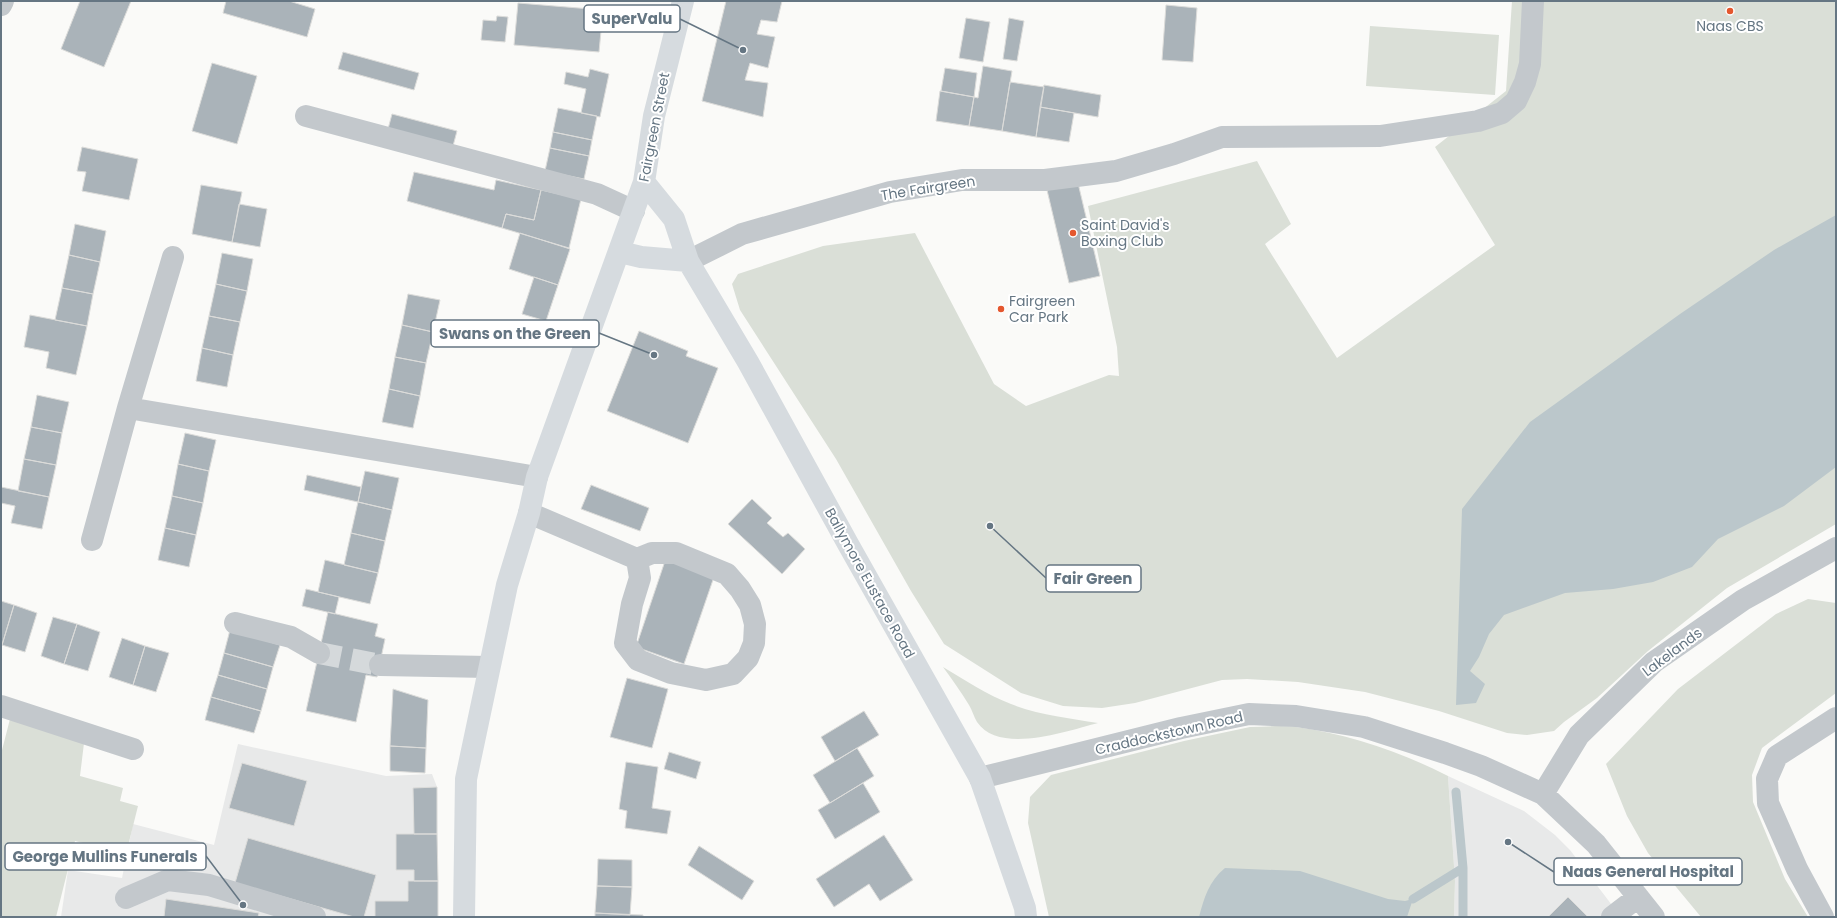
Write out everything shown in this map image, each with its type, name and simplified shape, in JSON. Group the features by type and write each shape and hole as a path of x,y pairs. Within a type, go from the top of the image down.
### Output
{"main road":[{"name":"Fairgreen Street","path":"464,917 466,779 507,585 529,513 536,477 620,252 644,182 654,116 683,1"},
{"name":"Ballymore Eustace Road","path":"644,182 674,219 688,261 748,362 848,544 980,778 1025,908 1026,917"},
{"path":"620,252 641,257 688,261"}],"street":[{"path":"1,5 3,1"},
{"name":"The Fairgreen","path":"688,261 742,234 890,192 962,180 1045,180 1116,171 1174,154 1222,137 1380,136 1478,121 1502,113 1516,100 1525,82 1530,64 1534,1"},
{"path":"306,116 597,194 634,211"},
{"path":"92,540 128,408 173,257"},
{"path":"128,408 536,477"},
{"path":"529,513 637,558 652,553 676,553 727,574 740,589 750,605 755,624 754,643 748,658 733,674 706,680 671,673 638,660 624,643 632,604 640,578 637,558"},
{"name":"Lakelands","path":"1543,794 1579,735 1654,662 1743,600 1836,548"},
{"path":"235,622 291,637 319,653"},
{"path":"380,665 489,666"},
{"path":"1,706 133,749"},
{"name":"Craddockstown Road","path":"980,778 1181,728 1250,714 1296,716 1364,727 1445,752 1481,766 1543,794 1596,844 1654,917"},
{"path":"1824,917 1797,869 1768,803 1767,779 1777,756 1836,718"},
{"path":"126,898 168,880 209,886 315,917"},
{"path":"1612,917 1638,897"}],"shaded area":[{"path":"1512,1 1836,1 1836,524 1727,588 1648,651 1597,698 1554,731 1527,735 1507,733 1439,711 1365,692 1298,682 1247,679 1222,680 1135,703 1102,708 1063,706 1021,693 944,644 911,591 836,459 740,310 732,284 738,274 823,246 915,233 994,384 1026,406 1109,375 1119,376 1117,347 1088,206 1257,161 1291,224 1265,244 1337,358 1495,245 1435,147 1506,91"},
{"path":"1370,26 1499,35 1495,95 1366,86"},
{"path":"1836,215 1836,467 1784,506 1718,539 1692,567 1653,582 1613,589 1565,593 1504,615 1489,634 1479,657 1470,671 1485,684 1476,703 1456,705 1462,509 1530,422 1680,314 1774,250"},
{"path":"1808,599 1836,603 1836,693 1762,748 1752,775 1753,802 1785,879 1808,917 1701,917 1648,853 1627,816 1606,764 1678,689 1776,614"},
{"path":"943,667 993,696 1021,708 1054,716 1098,723 1034,738 1017,739 1001,737 987,732 977,722 969,705"},
{"path":"10,719 84,743 80,776 123,788 120,801 138,806 126,854 75,841 56,917 1,917 1,754"},
{"path":"1290,726 1336,734 1374,745 1412,759 1448,776 1455,881 1454,917 1049,917 1028,823 1030,797 1051,775 1184,741 1250,727"},
{"path":"238,744 386,776 432,774 437,787 438,917 61,917 68,870 122,878 133,824 214,845"},
{"path":"1448,776 1524,811 1555,835 1570,850 1621,917 1454,917 1455,881"},
{"path":"1225,868 1300,871 1388,899 1405,901 1413,899 1407,917 1199,917 1211,884 1219,873"}],"building":[{"path":"80,1 131,1 104,67 61,49"},
{"path":"226,1 289,1 315,9 307,37 223,13"},
{"path":"726,1 782,1 777,22 761,20 757,34 775,37 768,68 750,63 745,80 768,83 763,117 702,101"},
{"path":"518,3 603,10 599,52 514,45"},
{"path":"1166,5 1197,8 1193,62 1162,60"},
{"path":"497,16 508,17 505,42 481,40 483,20 496,21"},
{"path":"966,18 990,22 983,62 959,58"},
{"path":"1009,18 1024,21 1017,61 1003,59"},
{"path":"343,52 419,73 414,90 338,69"},
{"path":"212,63 257,76 237,144 192,131"},
{"path":"983,66 1012,71 1002,131 969,126 974,97 978,98"},
{"path":"945,68 977,73 974,97 941,91"},
{"path":"590,69 609,74 600,117 581,113 586,89 564,84 566,72 588,77"},
{"path":"1010,82 1044,87 1036,137 1002,131"},
{"path":"1044,85 1101,95 1098,117 1040,107"},
{"path":"940,91 974,97 969,126 936,121"},
{"path":"1040,107 1074,113 1069,142 1036,137"},
{"path":"558,108 597,116 592,140 553,132"},
{"path":"392,114 457,131 453,146 388,129"},
{"path":"553,132 592,140 589,156 550,148"},
{"path":"82,147 138,159 129,200 82,191 86,172 77,171"},
{"path":"550,148 589,156 584,179 545,171"},
{"path":"414,172 494,190 496,180 541,190 534,220 506,214 502,228 407,201"},
{"name":"Saint David's Boxing Club","path":"1078,183 1100,276 1069,283 1047,190"},
{"path":"201,185 242,192 232,242 192,234"},
{"path":"541,190 581,199 569,248 502,228 506,214 534,220"},
{"path":"239,204 267,209 260,247 232,242"},
{"path":"75,224 106,231 100,262 69,255"},
{"path":"520,233 570,249 558,285 509,269"},
{"path":"222,253 253,259 247,291 216,284"},
{"path":"69,255 100,262 93,294 62,288"},
{"path":"534,277 558,285 546,321 522,314"},
{"path":"216,284 247,291 240,322 209,316"},
{"path":"62,288 93,294 87,326 55,320"},
{"path":"408,294 440,300 433,332 402,325"},
{"path":"30,315 87,326 76,375 46,368 49,352 24,347"},
{"path":"209,316 240,322 233,355 202,348"},
{"path":"402,325 433,332 426,363 395,357"},
{"path":"639,331 688,351 686,356 718,368 688,443 607,411"},
{"path":"202,348 233,355 227,387 196,381"},
{"path":"395,357 426,363 420,396 389,389"},
{"path":"389,389 420,396 413,428 382,422"},
{"path":"37,395 69,402 62,433 31,427"},
{"path":"31,427 62,433 56,465 24,459"},
{"path":"185,433 216,440 209,471 178,464"},
{"path":"24,459 56,465 49,497 18,491"},
{"path":"178,464 209,471 203,503 172,496"},
{"path":"365,471 399,478 392,510 358,502"},
{"path":"307,475 361,487 358,502 304,490"},
{"path":"591,485 649,508 640,531 581,509"},
{"path":"1,487 49,497 42,529 11,523 15,506 1,503"},
{"path":"172,496 203,503 196,535 165,528"},
{"path":"752,499 772,518 767,523 783,537 788,533 805,549 782,574 728,524"},
{"path":"358,502 392,510 385,541 351,533"},
{"path":"165,528 196,535 189,567 158,560"},
{"path":"351,533 385,541 378,573 344,565"},
{"path":"666,558 715,574 684,664 636,647"},
{"path":"325,560 378,573 370,604 318,592"},
{"path":"306,589 339,597 335,614 302,606"},
{"path":"1,601 14,605 2,645 1,644"},
{"path":"14,605 37,613 25,652 2,645"},
{"path":"328,612 378,624 375,636 385,639 377,677 366,675 356,722 306,711"},
{"path":"53,617 77,624 64,664 41,656"},
{"path":"77,624 100,632 88,671 64,664"},
{"path":"230,630 280,645 273,667 224,653"},
{"path":"122,638 145,646 133,685 109,677"},
{"path":"145,646 169,653 156,692 133,685"},
{"path":"224,653 273,667 267,689 218,675"},
{"path":"218,675 267,689 261,711 211,697"},
{"path":"627,678 668,689 652,748 610,737"},
{"path":"393,689 428,700 426,748 390,746"},
{"path":"211,697 261,711 254,733 205,720"},
{"path":"864,711 879,735 835,761 821,737"},
{"path":"390,746 426,748 425,773 390,771"},
{"path":"857,748 874,776 830,803 813,775"},
{"path":"669,752 701,762 696,779 664,769"},
{"path":"626,762 658,767 652,808 671,811 667,834 625,828 627,811 619,809"},
{"path":"242,763 307,781 294,826 229,808"},
{"path":"863,783 880,812 835,839 818,810"},
{"path":"437,787 437,834 414,834 413,788"},
{"path":"396,834 437,834 438,881 414,881 414,870 396,870"},
{"path":"884,835 913,880 880,901 869,884 834,907 816,879"},
{"path":"248,838 376,875 364,917 354,917 235,883"},
{"path":"699,846 754,881 742,900 688,865"},
{"path":"598,859 632,860 632,887 597,886"},
{"path":"408,881 438,881 438,917 375,917 375,901 408,901"},
{"path":"597,886 632,887 630,915 595,913"},
{"path":"1568,897 1588,917 1548,917"},
{"path":"166,899 259,913 258,917 164,917"},
{"path":"595,913 643,915 643,917 595,917"}],"waterway":[{"path":"1413,899 1463,868 1456,792"},
{"path":"1463,868 1463,917"}],"tunnel":[{"path":"319,653 380,665"}],"place":[{"name":"Naas CBS","path":"1730,11"},
{"name":"SuperValu","path":"743,50"},
{"name":"Saint David's Boxing Club","path":"1073,233"},
{"name":"Fairgreen Car Park","path":"1001,309"},
{"name":"Swans on the Green","path":"654,355"},
{"name":"Fair Green","path":"990,526"},
{"name":"Naas General Hospital","path":"1508,842"},
{"name":"George Mullins Funerals","path":"243,905"}]}
